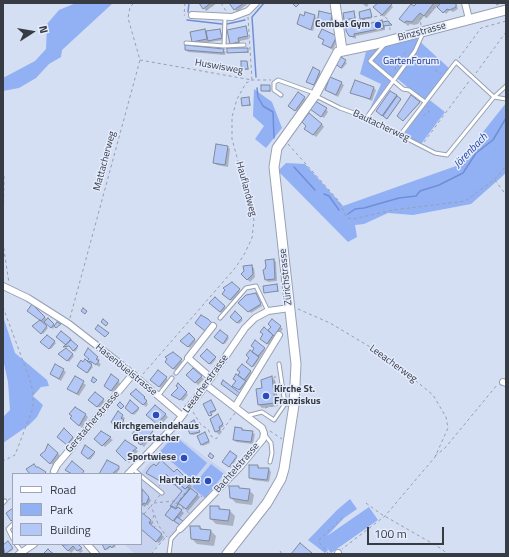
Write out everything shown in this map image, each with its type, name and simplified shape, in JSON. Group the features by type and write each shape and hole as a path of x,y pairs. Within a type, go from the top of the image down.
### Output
{"main road":[{"path":"335,3 342,50"},
{"name":"Binzstrasse","path":"342,50 385,41 422,30 469,19 502,7"},
{"name":"Zürichstrasse","path":"227,554 276,488 284,469 289,444 290,404 296,364 274,167 277,148 315,94 335,54 342,50"}],"street":[{"path":"192,15 225,18 232,17 248,11 256,3"},
{"path":"465,3 469,19"},
{"name":"Hasenbüelstrasse","path":"3,286 28,298 69,324 133,374 138,380 182,416"},
{"name":"Leeacherstrasse","path":"129,473 182,416 206,385 245,328 255,318 268,311 290,308"},
{"path":"211,378 188,358 213,326"},
{"path":"236,408 280,335"},
{"name":"Gerstacherstrasse","path":"54,471 57,465 133,374"},
{"path":"206,385 263,431"},
{"name":"Bachtelstrasse","path":"180,529 239,468 263,439 263,431"},
{"path":"21,553 33,545"},
{"path":"88,545 96,554"}],"lane":[{"path":"224,46 225,18"},
{"path":"367,117 415,51 423,35 422,30"},
{"path":"385,41 381,50 370,61 393,80 425,102"},
{"path":"186,43 224,46 244,45"},
{"path":"401,134 456,62 494,97 506,99"},
{"path":"281,95 274,90 274,83 278,80 315,94"},
{"path":"494,97 506,86"},
{"name":"Bautacherweg","path":"315,94 340,108 367,117 435,153 447,155 494,97"},
{"path":"220,318 246,288 256,286 268,311"},
{"path":"176,373 188,358"},
{"path":"246,416 262,412 274,420 280,412 290,404 281,376 279,364"},
{"path":"158,396 172,378"},
{"path":"263,431 271,443 272,452 270,462"},
{"path":"133,469 138,473"},
{"path":"142,477 162,494"},
{"path":"12,525 8,529 12,537"},
{"path":"169,554 171,539 180,529"}],"path":[{"path":"134,3 130,7 128,18 140,60"},
{"path":"185,3 184,15 192,15"},
{"path":"205,16 205,10 216,3"},
{"path":"221,3 232,17"},
{"path":"422,30 420,18 426,17 438,3"},
{"name":"Huswisweg","path":"140,60 252,80 248,11"},
{"path":"338,26 382,16 389,20 390,30"},
{"path":"456,62 481,28 506,21"},
{"path":"421,145 506,32"},
{"path":"398,74 396,65 406,52"},
{"name":"Mattacherweg","path":"69,324 140,60"},
{"path":"252,80 278,80"},
{"name":"Hauflandweg","path":"138,380 162,350 236,267 252,238 254,220 232,139 232,117 237,99 246,83 252,80"},
{"path":"423,116 430,111 429,106 425,102"},
{"path":"284,140 317,174 338,200 348,218 353,219 393,210 465,201 494,180 506,166"},
{"path":"4,176 3,243 10,289"},
{"path":"494,180 506,195"},
{"path":"3,307 33,392 33,408 15,455 3,461"},
{"name":"Leeacherweg","path":"290,308 296,308 330,323 359,339 387,357 433,395 446,417 448,428 435,457"},
{"path":"280,412 274,377 281,376"},
{"name":"Leeacherweg","path":"338,554 346,545 385,516 435,457 445,448 495,386 504,382"},
{"path":"262,412 266,406 276,405 278,402"},
{"path":"188,408 196,414 201,425 208,429 211,436 216,439 236,408"},
{"path":"263,431 269,430 289,444"},
{"path":"165,475 169,478"},
{"path":"156,490 167,477"},
{"path":"177,508 174,506 190,487 207,502"},
{"path":"144,514 162,494"},
{"path":"154,503 174,501 192,516"},
{"path":"146,503 151,507 158,524 166,536 150,554"},
{"path":"366,503 385,516 442,549 447,554"},
{"path":"154,515 152,521 154,527 158,524"},
{"path":"329,554 318,542 343,517"}],"shaded area":[{"path":"173,433 232,476 171,539 166,537 150,554 135,554 125,545 142,545 141,473"}],"green space":[{"path":"76,3 113,3 62,50 61,57 49,64 36,78 19,88 3,91 3,78 35,61 46,49 47,24 59,10"},
{"name":"GartenForum","path":"416,38 450,69 427,98 445,112 421,144 404,134 427,103 394,76 370,109 381,84 360,74 366,52"},
{"path":"254,89 272,102 282,128 266,148 255,139 264,126 253,116"},
{"path":"506,103 506,173 471,204 413,215 388,213 364,224 355,225 357,237 348,242 278,171 286,163 305,164 343,206 456,166"},
{"path":"3,316 15,353 47,380 49,386 41,387 33,396 43,405 37,417 29,425 3,443 3,417 10,410 8,382 3,359"},
{"name":"Sportwiese","path":"174,435 207,463 193,480 160,452"},
{"name":"Hartplatz","path":"211,464 224,474 205,498 192,487"},
{"path":"350,499 357,509 344,518 327,536 369,507 378,520 331,553 327,548 328,550 325,553 308,540 337,510"}],"building":[{"path":"199,3 211,3 203,9"},
{"path":"229,3 244,3 234,10"},
{"path":"292,3 300,3 296,7"},
{"path":"378,3 392,4 382,15 373,7"},
{"path":"417,3 434,3 424,16 420,13 412,22 406,21 405,23 399,19 411,4 414,6"},
{"path":"441,3 456,3 456,7 450,10 447,9 443,13 437,7"},
{"path":"370,9 372,17 360,19 359,12"},
{"path":"319,11 332,14 330,26 317,23"},
{"path":"354,11 355,18 344,20 343,13"},
{"path":"305,12 315,15 311,30 297,24 300,14 304,16"},
{"path":"382,20 384,28 354,34 354,37 349,36 346,31 346,26 352,24 353,28"},
{"path":"388,21 392,25 383,26 382,22"},
{"path":"246,26 248,36 238,38 239,42 230,44 227,30"},
{"path":"205,29 207,39 192,42 190,32"},
{"path":"220,29 222,38 208,41 206,31"},
{"path":"322,29 337,36 331,48 322,44 324,40 318,37"},
{"path":"185,45 224,49 223,53 185,50"},
{"path":"227,48 248,48 248,52 227,53"},
{"path":"339,56 346,60 341,68 334,63"},
{"path":"241,61 247,61 248,69 241,69"},
{"path":"313,67 320,71 314,85 306,82"},
{"path":"330,77 342,82 336,95 325,90"},
{"path":"355,80 374,87 370,99 350,93"},
{"path":"261,85 270,85 270,91 261,91"},
{"path":"390,91 397,95 382,116 376,111"},
{"path":"298,92 305,97 295,111 288,106"},
{"path":"411,95 420,102 403,121 397,116"},
{"path":"397,96 401,99 387,119 383,116"},
{"path":"249,97 250,105 242,106 241,98"},
{"path":"315,101 327,108 321,117 310,109"},
{"path":"309,113 322,124 313,135 304,129 306,126 302,122"},
{"path":"216,144 228,146 225,165 213,163"},
{"path":"274,259 275,279 265,280 263,270 266,266 265,260"},
{"path":"252,265 253,274 247,280 241,274 244,271 243,266"},
{"path":"232,282 240,289 230,300 222,294 225,290 223,288"},
{"path":"277,284 278,291 264,293 263,286"},
{"path":"256,293 261,304 248,312 238,303 246,295"},
{"path":"215,297 225,306 220,312 209,303"},
{"path":"32,304 45,317 41,321 27,311"},
{"path":"83,308 87,311 85,314 81,311"},
{"path":"235,311 242,318 237,323 230,317"},
{"path":"201,315 212,323 205,331 195,323"},
{"path":"48,318 54,324 51,328 44,322"},
{"path":"103,319 108,323 106,326 101,322"},
{"path":"272,319 281,326 274,336 268,330 271,327 268,324"},
{"path":"40,320 47,326 41,334 32,326"},
{"path":"57,322 61,324 56,328 54,326"},
{"path":"98,325 109,333 105,337 95,329"},
{"path":"264,327 273,335 267,344 260,339 263,334 260,332"},
{"path":"220,330 228,336 223,344 214,337"},
{"path":"61,331 71,339 66,345 56,337"},
{"path":"189,333 195,339 188,347 180,341"},
{"path":"47,335 55,341 49,349 40,342"},
{"path":"71,340 78,346 73,351 69,346 63,347"},
{"path":"255,340 265,348 258,356 252,352 254,348 251,346"},
{"path":"66,348 73,354 67,361 58,354"},
{"path":"88,348 98,357 96,359 99,361 96,365 90,361 87,361 89,359 84,355"},
{"path":"207,349 216,357 209,364 200,356"},
{"path":"250,350 259,357 252,367 246,362 249,358 246,355"},
{"path":"173,352 182,359 173,369 165,362 167,359 165,357"},
{"path":"85,359 92,365 87,373 77,366 81,360 83,362"},
{"path":"55,364 64,369 59,379 50,374"},
{"path":"242,364 251,371 244,380 238,375 240,372 237,370"},
{"path":"193,368 202,376 195,383 186,375"},
{"path":"158,370 167,377 159,387 150,380"},
{"path":"111,374 119,380 111,391 104,386"},
{"path":"236,374 246,381 239,390 232,386 236,381 233,379"},
{"path":"75,376 84,381 77,394 67,389"},
{"name":"Kirche St. Franziskus","path":"272,376 275,403 258,405 256,389 262,388 261,380"},
{"path":"93,377 97,380 94,383 91,381"},
{"path":"223,380 241,394 239,397 221,384"},
{"path":"178,383 187,392 180,400 171,395 178,388 176,386"},
{"path":"136,389 145,397 144,398 147,401 143,405 130,394"},
{"path":"95,392 104,399 97,407 88,400"},
{"path":"130,400 139,408 132,414 125,408"},
{"path":"211,400 216,410 210,412 212,415 209,416 203,404"},
{"path":"120,402 124,406 121,409 117,405"},
{"name":"Kirchgemeindehaus Gerstacher","path":"155,405 166,414 157,424 146,415"},
{"path":"75,407 86,414 79,426 70,418 72,416 69,414"},
{"path":"118,411 123,415 121,418 124,420 117,429 111,422"},
{"path":"218,414 223,424 219,427 220,430 215,432 210,419"},
{"path":"194,420 200,432 190,434 186,425"},
{"path":"141,423 153,431 141,445 138,443 140,440 132,434"},
{"path":"235,427 242,428 242,430 253,431 251,442 233,440"},
{"path":"64,428 73,437 67,445 57,437"},
{"path":"101,431 111,437 102,446 94,439"},
{"path":"205,432 209,441 201,445 197,436"},
{"path":"125,440 137,448 126,461 116,451"},
{"path":"48,444 58,453 50,464 40,455 45,451"},
{"path":"85,445 95,452 88,459 81,453"},
{"path":"230,451 237,456 229,467 222,462"},
{"path":"210,453 214,456 212,459 208,456"},
{"path":"107,460 119,466 119,468 113,473 100,473"},
{"path":"161,460 174,472 177,469 191,483 185,489 177,482 174,485 168,480 170,478 166,474 160,481 146,473 150,467 154,464 156,466"},
{"path":"72,461 84,471 83,473 70,473 65,470"},
{"path":"34,464 36,467 46,472 29,473 26,469"},
{"path":"249,465 258,465 258,468 269,468 267,480 249,478"},
{"path":"177,482 185,489 188,487 190,489 178,503 176,509 170,506 182,491 175,485"},
{"path":"229,486 239,486 239,488 250,489 248,501 230,498"},
{"path":"190,488 198,494 186,509 178,503"},
{"path":"142,489 149,497 146,504 144,503 142,505"},
{"path":"172,506 176,509 178,507 182,510 173,521 165,515"},
{"path":"210,506 219,506 219,509 230,510 228,521 210,519"},
{"path":"12,509 11,521 6,513"},
{"path":"142,513 151,520 149,523 162,534 156,542 142,530"},
{"path":"177,517 183,521 180,525 174,521"},
{"path":"190,526 200,526 200,529 211,530 209,541 191,539"},
{"path":"8,541 13,548 5,554 3,545"},
{"path":"300,543 312,553 312,554 291,554"},
{"path":"62,545 79,545 82,548 77,551 73,546 68,551"},
{"path":"102,545 114,545 112,548 110,546 105,550"},
{"path":"48,549 51,552 54,554 43,554"}],"waterway":[{"name":"Jörenbach","path":"188,12 189,3"},
{"name":"Jörenbach","path":"256,77 252,17 264,3"},
{"name":"Jörenbach","path":"187,20 222,24"},
{"name":"Jörenbach","path":"227,24 245,20"},
{"name":"Jörenbach","path":"257,88 258,97 263,106 273,112 274,138"},
{"name":"Jörenbach","path":"348,214 355,209 364,208 399,198 416,196 420,191 439,185 463,173 476,153 493,140 506,118"},
{"name":"Jörenbach","path":"294,167 315,190"},
{"name":"Jörenbach","path":"324,194 329,196 339,210"}],"place":[{"name":"Combat Gym","path":"378,25"},
{"name":"Kirche St. Franziskus","path":"266,396"},
{"name":"Kirchgemeindehaus Gerstacher","path":"156,415"},
{"name":"Sportwiese","path":"184,458"},
{"name":"Hartplatz","path":"208,481"}]}
